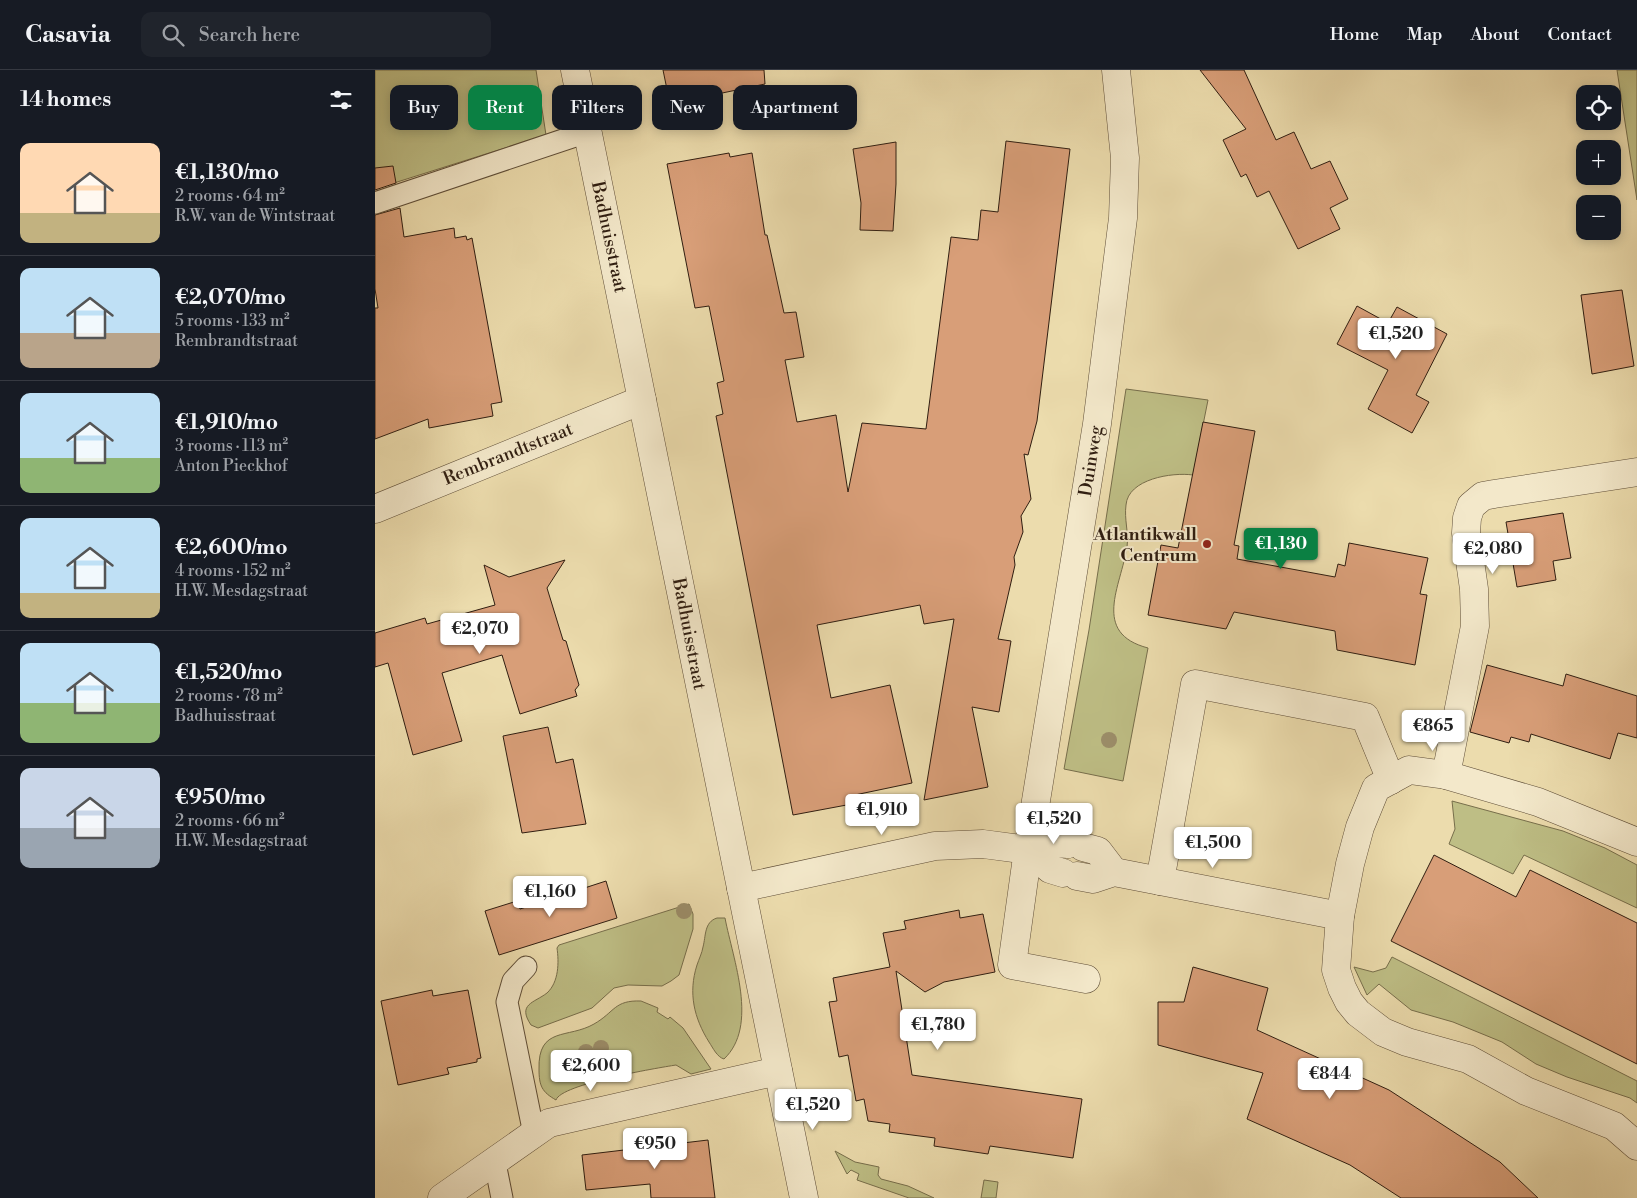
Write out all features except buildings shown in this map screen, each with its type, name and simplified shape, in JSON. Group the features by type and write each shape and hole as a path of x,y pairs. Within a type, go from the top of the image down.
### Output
{"street":[{"name":"Badhuisstraat","path":"575,70 804,1198"},
{"name":"Duinweg","path":"1085,979 1011,965 1097,424 1123,218 1125,158 1116,70"},
{"name":"Rembrandtstraat","path":"375,509 642,400"},
{"path":"1446,775 1475,626 1474,589 1466,533 1471,506 1483,496 1637,472"},
{"path":"1160,881 1195,684 1365,717 1391,780"},
{"path":"1637,842 1538,802 1446,775 1409,770 1376,788 1361,827 1349,864 1340,916 1336,970 1342,988 1358,1013 1383,1032 1407,1042 1468,1058 1526,1091 1593,1116 1613,1126 1637,1146"},
{"path":"741,888 935,846 983,844 1028,850 1055,843 1076,846 1098,851 1114,872"},
{"path":"1028,850 1050,869 1070,875 1093,879 1114,872 1340,916"},
{"path":"442,1198 495,1163 549,1123 778,1071"}],"lane":[{"path":"375,203 587,132"},
{"path":"526,967 513,981 507,1002 534,1134"},
{"path":"495,1163 502,1198"}],"green space":[{"path":"375,70 536,70 538,85 468,85 468,130 542,130 542,109 546,135 375,189"},
{"path":"1617,70 1637,70 1637,200 1621,96 1621,85 1619,85"},
{"path":"1126,389 1208,400 1193,475 1163,476 1143,483 1134,489 1126,505 1127,547 1116,592 1115,620 1120,631 1130,641 1148,648 1123,781 1064,769 1089,630"},
{"path":"1452,801 1563,831 1605,848 1637,865 1637,908 1524,855 1513,874 1449,844 1455,829"},
{"path":"689,904 693,914 693,929 679,975 662,986 628,985 614,988 592,1008 538,1028 531,1025 527,1018 526,1008 547,993 554,983 557,972 557,948 559,945"},
{"path":"717,918 725,918 741,992 742,1011 740,1029 734,1045 724,1059 715,1052 704,1033 696,1014 693,995 694,975 703,949 706,930 710,923"},
{"path":"1392,957 1637,1081 1637,1103 1630,1098 1567,1077 1536,1064 1502,1042 1453,1022 1411,1010 1379,984 1367,995 1354,967 1373,972 1386,968"},
{"path":"641,1001 658,1008 657,1012 668,1019 670,1017 683,1028 711,1069 691,1074 676,1065 631,1073 574,1088 562,1094 556,1100 544,1091 540,1080 540,1055 549,1040 594,1024 625,1002"},
{"path":"835,1151 855,1162 879,1167 878,1175 881,1179 908,1186 934,1198 909,1198 857,1180 859,1174 851,1170 847,1174"},
{"path":"984,1180 998,1182 996,1198 981,1198"}],"place":[{"name":"Atlantikwall Centrum","path":"1207,544"}]}
